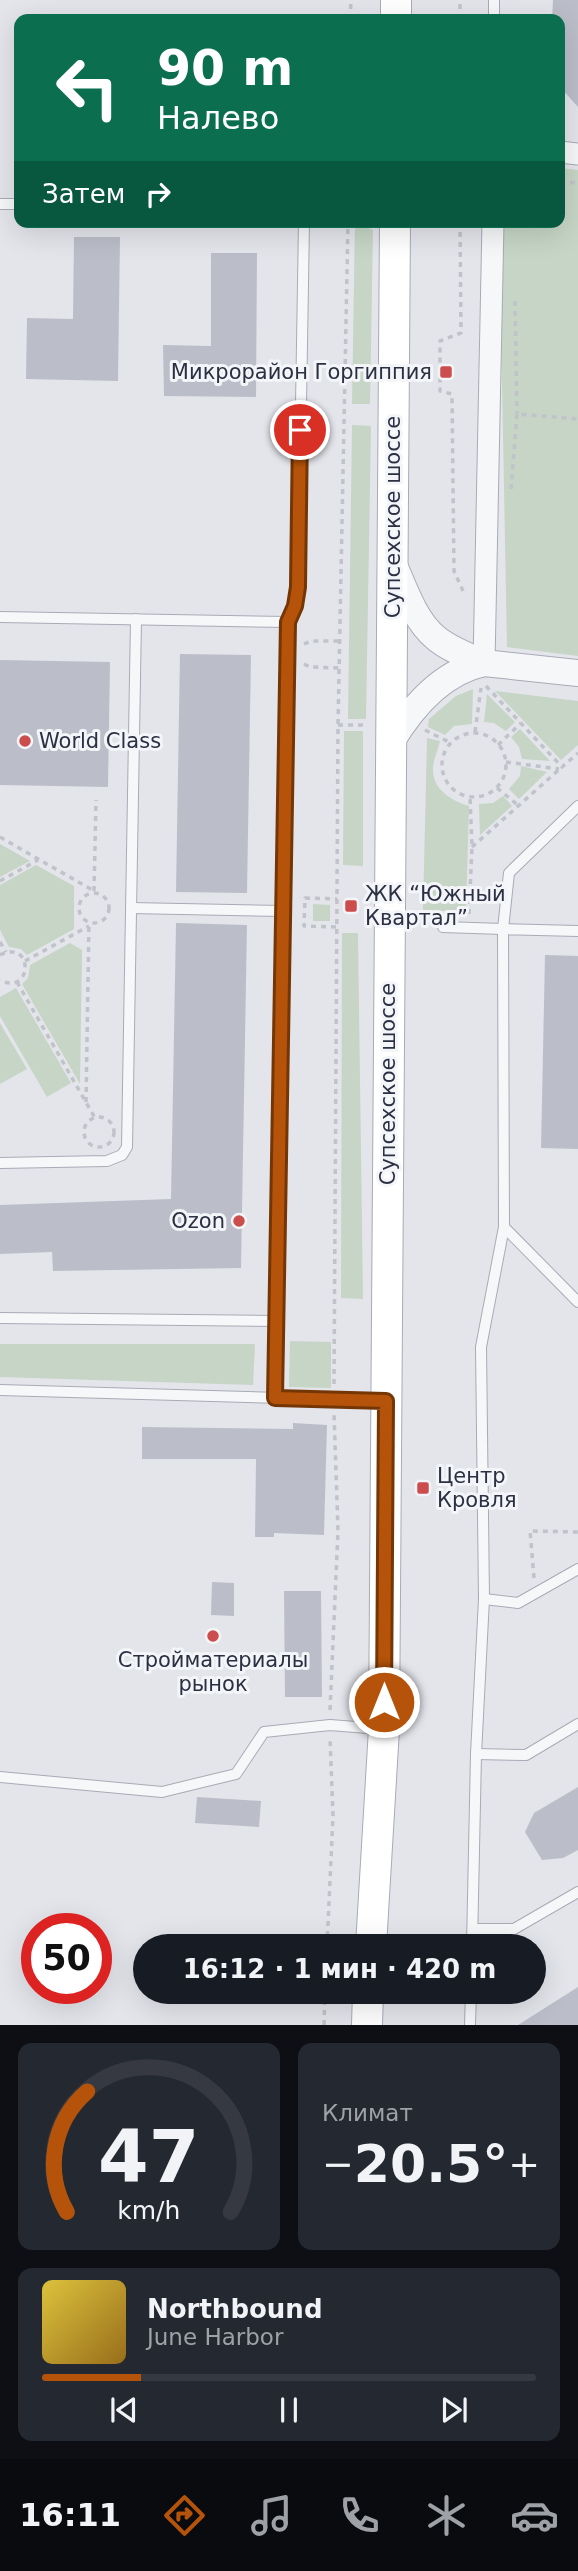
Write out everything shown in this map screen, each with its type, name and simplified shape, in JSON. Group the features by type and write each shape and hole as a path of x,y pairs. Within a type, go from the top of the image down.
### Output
{"main road":[{"name":"Супсехское шоссе","path":"372,1934 384,1729 395,228"},
{"path":"366,2025 367,2004"}],"street":[{"path":"484,663 493,228"},
{"path":"392,562 415,611 428,630 449,646 484,663 578,673"},
{"path":"391,742 433,689 454,673 484,663"}],"lane":[{"path":"275,1398 288,622 295,606 298,587 304,228"},
{"path":"0,617 288,622"},
{"path":"0,1163 107,1161 122,1155 127,1147 136,619"},
{"path":"473,1934 476,1754 484,1598 481,1347 504,1227 503,929 509,873 578,806"},
{"path":"131,908 283,911"},
{"path":"443,927 578,930"},
{"path":"504,1227 578,1302"},
{"path":"0,1318 276,1321"},
{"path":"0,1390 386,1401"},
{"path":"484,1598 518,1602 578,1569"},
{"path":"476,1754 526,1755 578,1724"},
{"path":"0,1777 162,1792 236,1774 264,1732 330,1725 384,1729"},
{"path":"473,1928 514,1930 578,1892"},
{"path":"470,2025 471,2004"}],"path":[{"path":"328,1934 333,1816 330,1725 338,1531 334,1399 336,927 348,228"},
{"path":"460,228 461,333 440,341 440,391 452,394 454,570 464,594"},
{"path":"510,490 517,414 514,291"},
{"path":"517,414 578,419"},
{"path":"302,647 311,641 340,640"},
{"path":"302,661 310,667 339,668"},
{"path":"475,733 482,682 561,768"},
{"path":"498,745 521,723"},
{"path":"475,733 498,745 506,762 505,773 497,788 482,796 470,797 449,786 442,769 442,758 453,740 475,733"},
{"path":"472,847 578,753"},
{"path":"506,762 561,768"},
{"path":"497,788 519,806"},
{"path":"469,928 472,847 470,797"},
{"path":"94,892 96,800"},
{"path":"0,837 102,895 109,909 101,922 89,924 24,961"},
{"path":"0,881 39,859"},
{"path":"86,1102 89,924 80,915 79,908 81,900 94,892"},
{"path":"336,927 304,926 305,898 337,899"},
{"path":"0,942 6,953"},
{"path":"0,955 18,954 26,968 24,976 17,982 10,984 0,979"},
{"path":"17,982 95,1118"},
{"path":"95,1118 107,1119 112,1125 114,1133 106,1146 91,1145 85,1139 86,1124 95,1118"},
{"path":"535,1593 530,1531 578,1532"},
{"path":"324,2025 325,2004"}],"green space":[{"path":"565,169 578,170 578,656 507,647 499,228 565,228"},
{"path":"355,228 368,228 373,230 370,404 352,404"},
{"path":"352,425 371,426 366,719 348,719"},
{"path":"473,689 472,724 454,726 445,735 428,727 429,719 456,696"},
{"path":"495,691 578,701 578,745 561,760"},
{"path":"487,694 515,722 506,731 494,723 484,722"},
{"path":"520,729 550,761 522,759 519,747 511,737"},
{"path":"344,731 363,731 363,866 343,865"},
{"path":"427,738 440,741 433,766 439,788 456,801 469,806 466,912 423,910"},
{"path":"521,766 547,772 519,799 509,789 520,776"},
{"path":"503,796 512,806 480,835 479,804 493,803"},
{"path":"0,844 30,861 0,877"},
{"path":"36,865 74,886 74,929 27,955 21,949 9,947 0,930 0,885"},
{"path":"313,904 330,905 330,921 313,921"},
{"path":"342,933 358,933 363,1299 341,1298"},
{"path":"70,943 82,950 80,1084 22,984 28,978 30,965"},
{"path":"16,988 71,1083 47,1097 0,1016 0,997"},
{"path":"0,1023 27,1069 0,1084"},
{"path":"290,1341 331,1342 331,1388 289,1387"},
{"path":"0,1344 255,1344 253,1385 0,1377"}],"building":[{"path":"553,0 578,0 578,107 565,93 565,14 552,14"},
{"path":"74,237 120,237 118,381 26,379 27,318 73,319"},
{"path":"211,253 257,253 256,397 164,396 163,345 211,346"},
{"path":"180,654 251,655 247,893 176,892"},
{"path":"0,660 110,662 108,787 0,785"},
{"path":"176,923 247,925 241,1268 53,1271 52,1252 0,1254 0,1205 171,1199"},
{"path":"545,955 578,956 578,1149 541,1148"},
{"path":"293,1423 327,1425 324,1535 274,1533 274,1537 255,1537 256,1459 142,1459 142,1427 293,1429"},
{"path":"212,1582 234,1583 234,1616 211,1615"},
{"path":"284,1591 321,1591 322,1697 285,1697"},
{"path":"578,1787 578,1850 563,1858 542,1860 525,1832 534,1813"},
{"path":"197,1797 261,1801 259,1827 195,1823"},
{"path":"578,1987 578,2025 518,2025"}],"place":[{"name":"Микрорайон Горгиппия","path":"446,372"},
{"name":"World Class","path":"25,741"},
{"name":"ЖК “Южный Квартал”","path":"351,906"},
{"name":"Ozon","path":"239,1221"},
{"name":"Центр Кровля","path":"423,1488"},
{"name":"Стройматериалы рынок","path":"213,1636"}],"route":[{"path":"300,430 298,587 295,606 288,622 275,1398 386,1401 384,1702"}]}
